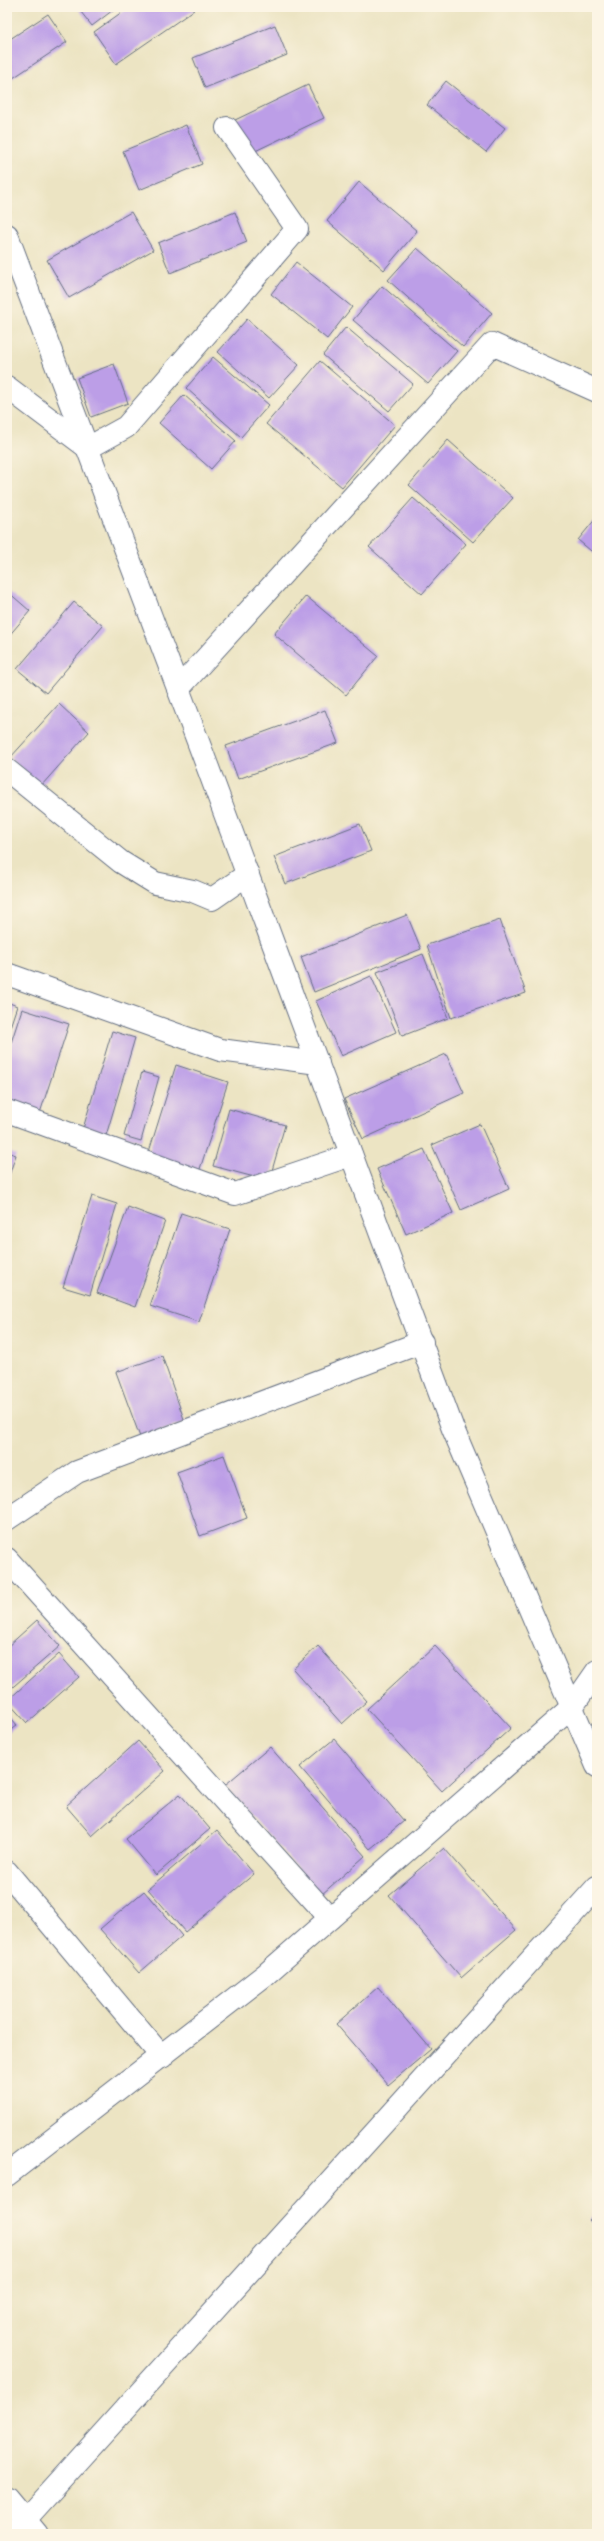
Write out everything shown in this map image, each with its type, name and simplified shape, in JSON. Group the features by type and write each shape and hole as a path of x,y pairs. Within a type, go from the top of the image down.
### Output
{"street":[{"path":"88,448 126,427 297,229 227,128"},
{"path":"7,235 248,874 422,1342 453,1430 597,1766"},
{"path":"178,689 492,344 597,391"},
{"path":"7,387 88,448"},
{"path":"7,770 120,862 155,884 193,891 212,899 248,874"},
{"path":"7,974 220,1050 318,1063"},
{"path":"7,1110 235,1194 352,1155"},
{"path":"7,1519 77,1472 422,1342"},
{"path":"7,1559 330,1918"},
{"path":"7,2175 162,2057 265,1975 572,1707 597,1671"},
{"path":"7,1872 162,2057"},
{"path":"7,2498 24,2529 597,1887"}],"building":[{"path":"77,7 117,7 92,26"},
{"path":"129,7 192,7 194,10 116,64 94,32"},
{"path":"48,14 67,42 7,82 7,41"},
{"path":"275,25 287,55 205,88 193,58"},
{"path":"446,81 505,128 486,152 427,105"},
{"path":"308,85 324,118 249,154 233,121"},
{"path":"186,125 202,164 139,190 123,151"},
{"path":"359,182 417,231 384,270 327,221"},
{"path":"131,212 153,250 69,298 47,260"},
{"path":"235,212 247,242 170,273 158,243"},
{"path":"417,248 492,313 463,347 388,280"},
{"path":"296,262 352,307 327,339 271,294"},
{"path":"382,286 457,351 428,384 353,320"},
{"path":"247,319 299,365 269,398 218,352"},
{"path":"346,327 413,384 389,411 323,355"},
{"path":"213,357 269,405 241,437 186,388"},
{"path":"320,361 395,425 342,487 266,424"},
{"path":"114,364 128,403 91,417 77,378"},
{"path":"184,395 236,441 211,469 159,423"},
{"path":"448,440 513,498 473,542 409,485"},
{"path":"413,498 466,544 422,594 369,547"},
{"path":"597,517 597,556 578,540"},
{"path":"7,591 30,611 7,638"},
{"path":"306,596 378,656 346,695 274,634"},
{"path":"74,602 103,626 46,693 17,669"},
{"path":"59,704 89,732 41,786 10,758"},
{"path":"325,710 338,743 238,779 226,746"},
{"path":"360,824 371,851 285,884 274,857"},
{"path":"407,915 421,949 314,992 301,957"},
{"path":"500,920 526,993 451,1018 427,945"},
{"path":"423,954 448,1018 402,1036 377,972"},
{"path":"371,976 396,1032 341,1056 316,1001"},
{"path":"7,1002 17,1006 7,1036"},
{"path":"22,1009 69,1024 40,1113 7,1102 7,1055"},
{"path":"112,1031 135,1038 105,1139 82,1132"},
{"path":"446,1054 464,1093 363,1139 344,1099"},
{"path":"176,1065 228,1082 199,1172 148,1155"},
{"path":"142,1072 159,1077 141,1141 124,1136"},
{"path":"229,1109 285,1125 269,1181 213,1166"},
{"path":"480,1124 509,1189 461,1210 432,1145"},
{"path":"424,1149 453,1213 406,1234 377,1169"},
{"path":"7,1152 16,1155 7,1181"},
{"path":"92,1196 117,1204 90,1295 63,1287"},
{"path":"128,1207 165,1221 135,1307 97,1293"},
{"path":"181,1213 230,1229 199,1322 150,1306"},
{"path":"162,1356 185,1422 140,1437 116,1372"},
{"path":"224,1455 247,1518 200,1536 177,1472"},
{"path":"37,1620 60,1646 7,1692 7,1647"},
{"path":"318,1646 367,1701 342,1724 293,1669"},
{"path":"435,1646 511,1728 442,1791 367,1709"},
{"path":"59,1654 79,1677 27,1723 7,1701"},
{"path":"7,1713 17,1725 7,1733"},
{"path":"334,1739 404,1821 370,1849 300,1767"},
{"path":"138,1741 165,1771 92,1836 66,1806"},
{"path":"270,1747 365,1856 321,1895 225,1785"},
{"path":"180,1794 210,1829 156,1875 126,1839"},
{"path":"217,1830 254,1874 185,1932 148,1889"},
{"path":"444,1848 516,1930 461,1978 389,1895"},
{"path":"144,1891 182,1936 139,1973 100,1929"},
{"path":"378,1987 431,2049 388,2085 336,2024"},
{"path":"597,2213 597,2228 589,2220"}]}
